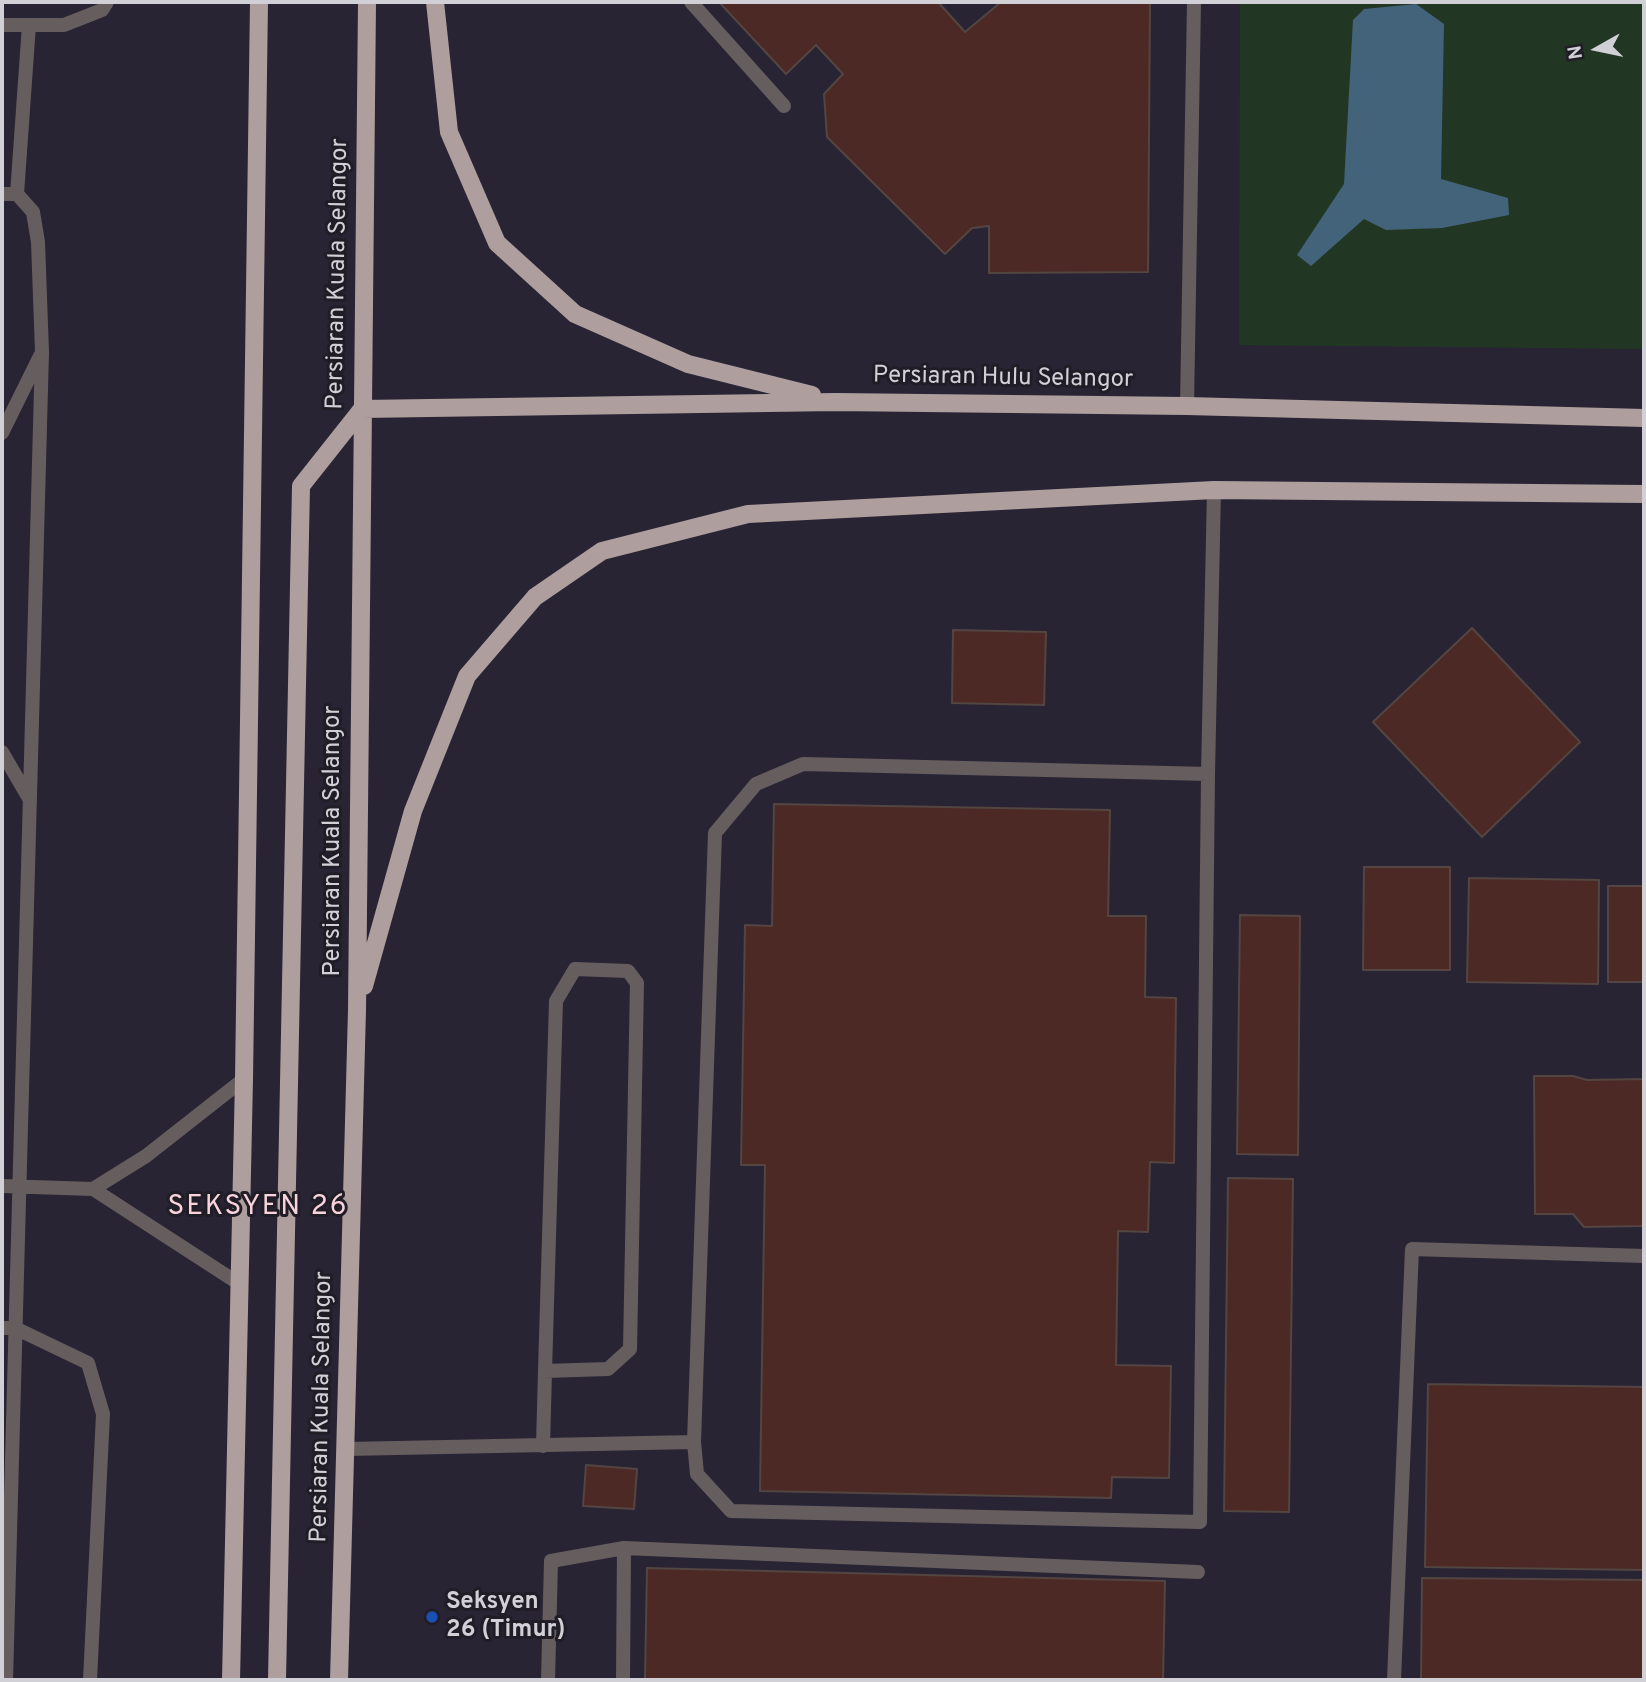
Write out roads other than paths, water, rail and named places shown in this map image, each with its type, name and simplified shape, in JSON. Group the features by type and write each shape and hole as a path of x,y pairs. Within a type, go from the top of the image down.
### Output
{"main road":[{"path":"231,1680 244,1079 259,2"},
{"name":"Persiaran Kuala Selangor","path":"339,1680 357,1010 367,2"},
{"path":"435,2 449,132 497,243 575,314 688,364 836,401"},
{"name":"Persiaran Hulu Selangor","path":"362,409 836,401 1187,406 1644,418"},
{"path":"277,1680 301,486 362,409"},
{"path":"357,1010 413,811 467,676 535,597 602,551 748,514 1214,490 1644,494"}],"lane":[{"path":"2,25 64,25 102,10 107,2"},
{"path":"691,2 784,106"},
{"path":"1187,406 1194,2"},
{"path":"6,1680 8,1328 20,1186 42,352 38,242 33,212 18,194 29,25"},
{"path":"2,194 18,194"},
{"path":"2,433 42,352"},
{"path":"1208,774 803,764 756,784 715,833 694,1442 697,1474 731,1511 1200,1522 1208,774 1214,490"},
{"path":"2,752 31,801"},
{"path":"543,1446 545,1371 556,1001 575,969 628,971 637,983 629,1349 608,1369 545,1371"},
{"path":"93,1189 146,1156 244,1079"},
{"path":"2,1186 93,1189 239,1283"},
{"path":"1394,1680 1412,1249 1644,1256"},
{"path":"8,1328 88,1363 103,1414 90,1680"},
{"path":"347,1450 694,1442"},
{"path":"623,1680 624,1548"},
{"path":"548,1680 551,1561 624,1548 1198,1572"}],"water":[{"path":"1416,4 1444,24 1441,179 1508,198 1509,215 1442,228 1386,230 1364,219 1311,266 1297,255 1344,184 1353,20 1364,9"}],"place":[{"name":"Seksyen 26 (Timur)","path":"432,1617"}],"district":[{"name":"SEKSYEN 26","path":"258,1208"}]}
